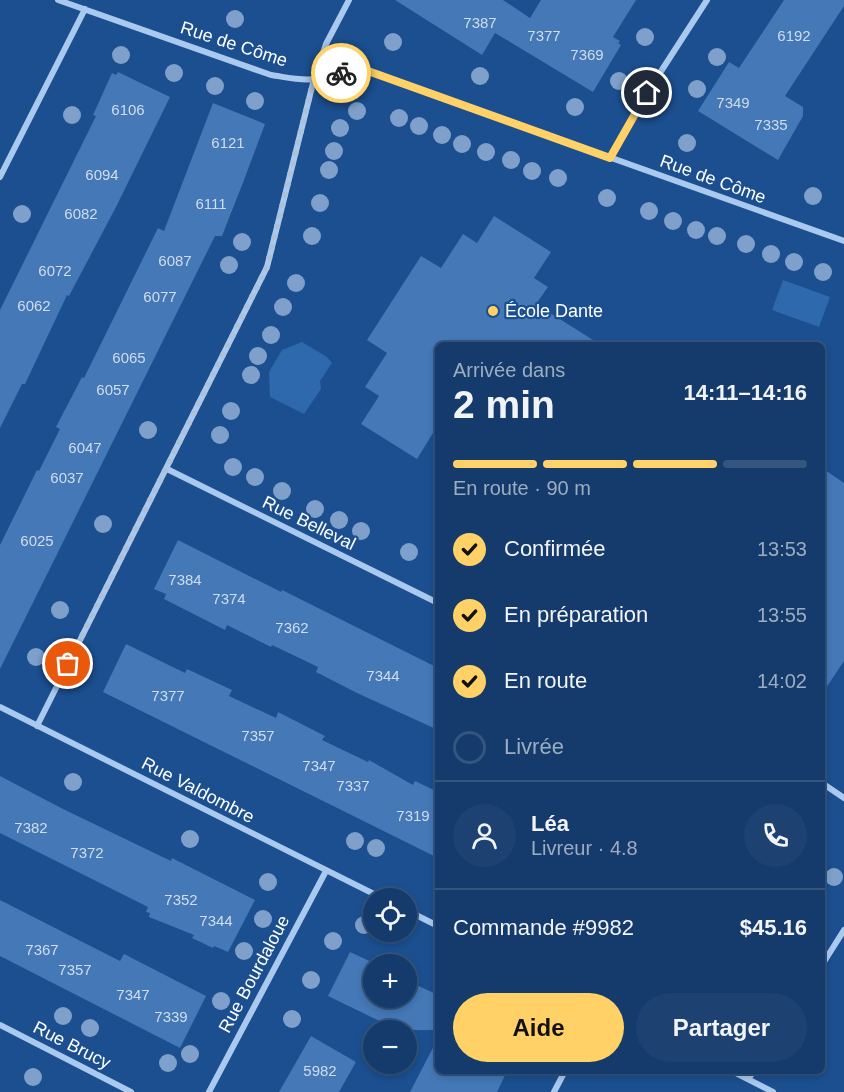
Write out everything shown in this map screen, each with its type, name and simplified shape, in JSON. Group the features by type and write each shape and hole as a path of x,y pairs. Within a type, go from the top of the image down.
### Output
{"street":[{"name":"Rue de Côme","path":"58,0 271,75 292,79 314,79 349,71 368,71 844,241"},
{"path":"37,726 267,267 314,79 326,44 349,0"},
{"path":"610,158 647,93 706,0"},
{"path":"0,177 85,9"},
{"name":"Rue Belleval","path":"167,469 435,602"},
{"name":"Rue Valdombre","path":"0,707 363,889"},
{"path":"825,785 844,798"},
{"name":"Rue Bourdaloue","path":"209,1092 326,871"},
{"path":"417,916 435,924"},
{"path":"825,960 844,930"},
{"name":"Rue Brucy","path":"0,1025 131,1092"},
{"path":"554,1092 563,1074"},
{"path":"738,1074 773,1092"},
{"path":"748,1079 752,1074"}],"shaded area":[{"path":"783,280 830,297 819,327 772,310"},
{"path":"302,342 327,357 332,363 320,381 321,389 304,414 270,397 269,372 282,350"}],"building":[{"path":"395,0 503,0 530,18 541,0 636,0 613,37 620,41 618,43 621,45 593,92 495,33 482,55"},
{"path":"784,0 844,0 844,6 785,96 803,107 803,116 778,160 698,111 729,62 739,68"},
{"path":"118,72 170,97 116,207 69,296 67,295 25,384 22,384 0,428 0,310 96,116 93,115 112,73 116,75"},
{"path":"213,103 265,124 244,180 222,236 215,236 0,669 0,545 60,429 56,427 82,377 84,378 158,228 164,231"},
{"path":"494,216 551,252 534,278 548,287 536,304 596,342 435,342 435,430 417,459 361,424 379,396 365,387 387,353 367,340 421,256 441,268 463,234 477,243"},
{"path":"825,470 844,483 844,661 825,690"},
{"path":"178,540 281,592 282,590 435,666 435,729 316,672 318,667 272,645 271,647 227,625 225,630 164,599 166,594 154,589"},
{"path":"126,644 185,673 187,669 232,690 229,696 276,718 278,712 325,736 322,740 368,762 369,760 413,785 415,781 435,791 435,857 103,692"},
{"path":"0,776 63,809 171,861 172,858 255,900 228,952 214,946 213,948 192,938 194,935 149,917 150,913 146,912 148,907 0,833"},
{"path":"0,900 120,961 124,954 206,996 180,1048 0,956"},
{"path":"350,952 363,958 363,1008 417,1008 417,985 435,994 435,1030 417,1030 417,1020 377,1020 328,996"},
{"path":"311,1036 356,1062 339,1092 279,1092"},
{"path":"435,1044 435,1074 506,1074 497,1092 410,1092"}],"way so far":[{"path":"68,664 267,267 314,79 341,73"}],"place":[{"name":"École Dante","path":"493,311"}],"route":[{"path":"341,73 368,71 610,158 647,93"}]}
